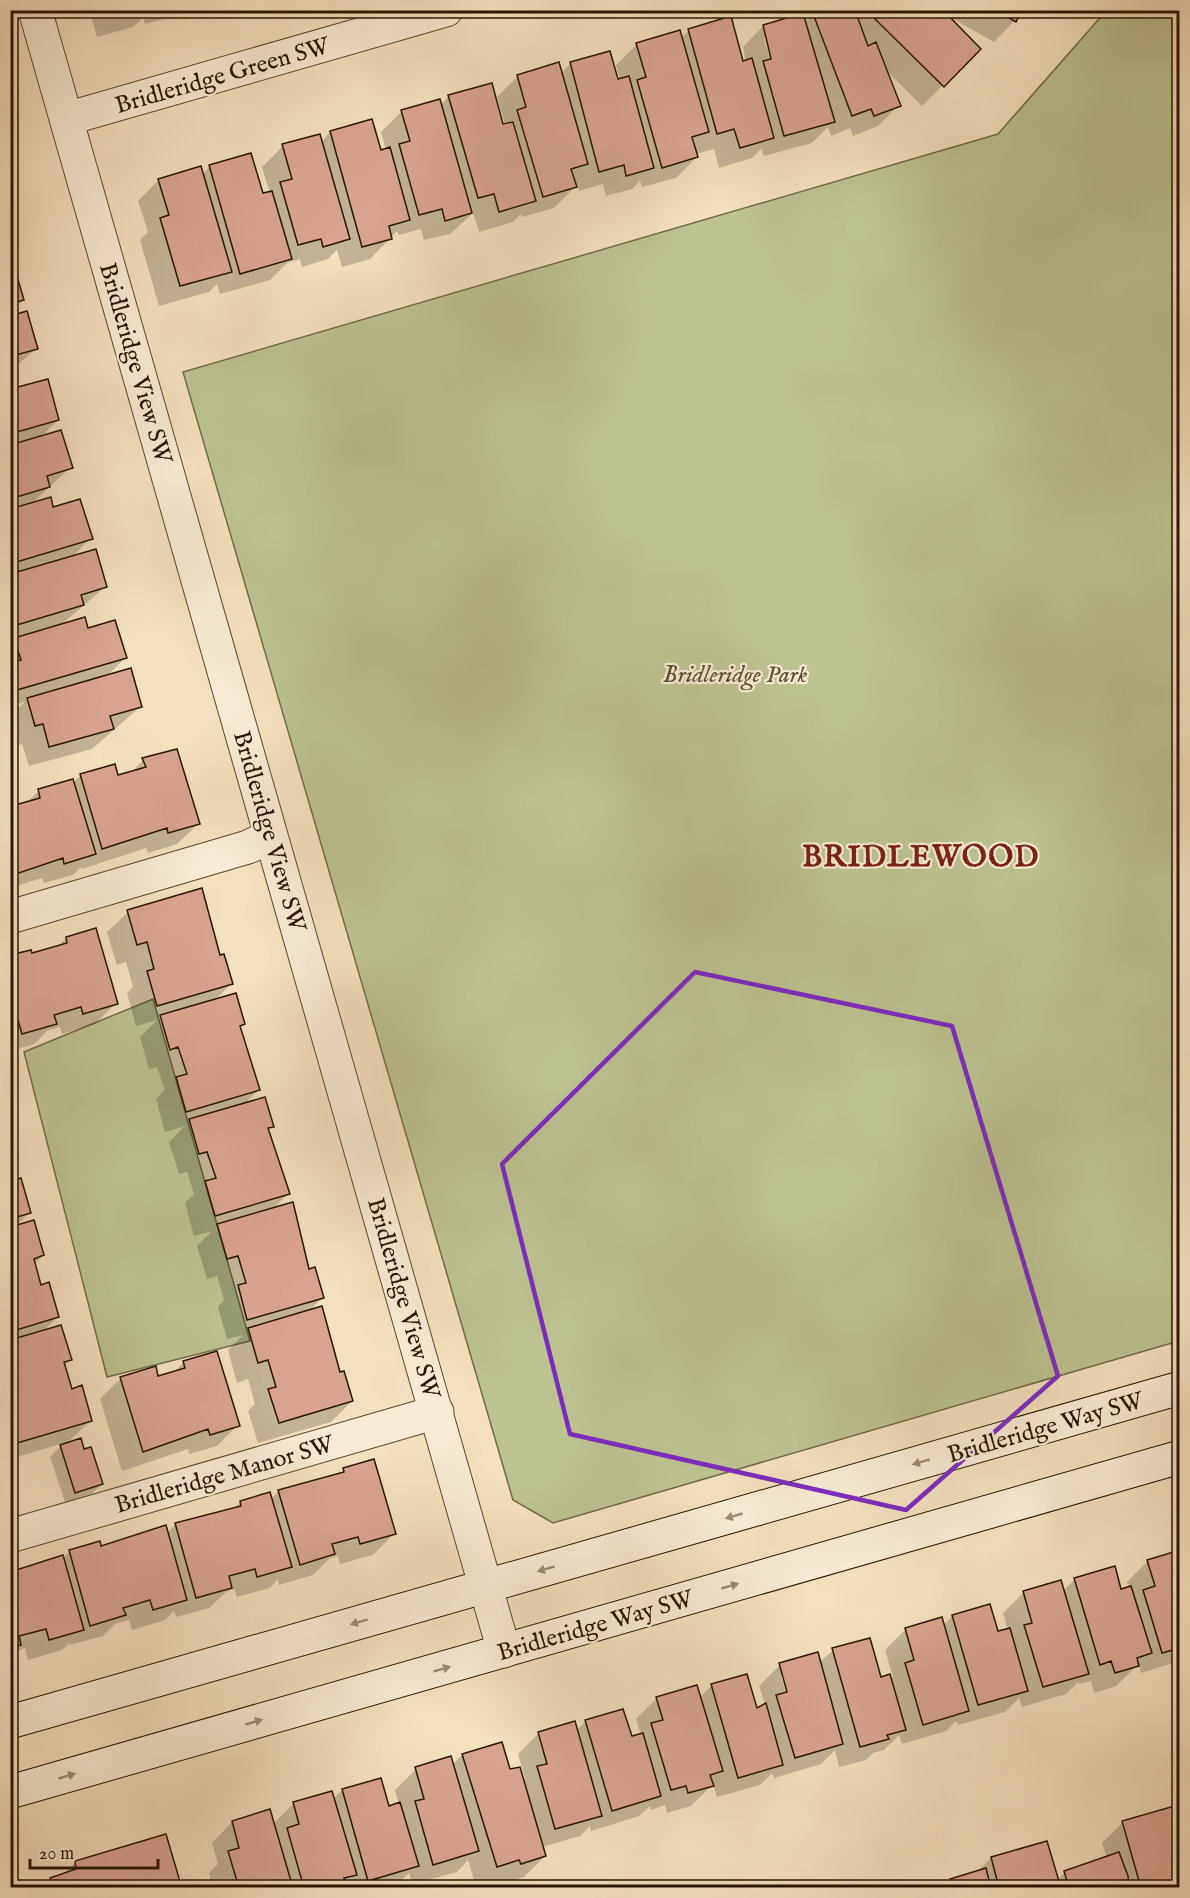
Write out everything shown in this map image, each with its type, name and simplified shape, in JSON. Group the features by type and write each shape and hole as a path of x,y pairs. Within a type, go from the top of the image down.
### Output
{"street":[{"name":"Bridleridge View SW","path":"35,10 504,1651"},
{"name":"Bridleridge Green SW","path":"66,119 446,10"},
{"path":"10,917 248,847 271,836"},
{"name":"Bridleridge Way SW","path":"10,1722 1179,1388"},
{"name":"Bridleridge Manor SW","path":"10,1536 437,1412"},
{"name":"Bridleridge Way SW","path":"10,1792 1179,1457"}],"highlighted area":[{"path":"695,972 952,1026 1058,1376 906,1510 570,1434 502,1164"}],"green space":[{"name":"Bridleridge Park","path":"1106,11 1179,11 1179,1341 553,1523 513,1500 183,372 998,134"},
{"path":"153,999 250,1341 107,1377 24,1052"}],"building":[{"path":"116,10 142,10 117,17"},
{"path":"855,10 868,46 876,42 901,106 874,116 871,109 852,116 812,11"},
{"path":"883,10 943,10 981,49 944,87 875,19"},
{"path":"995,10 1022,10 1016,22"},
{"path":"803,13 835,122 784,136 763,61 771,59 763,25"},
{"path":"731,16 743,61 752,58 774,138 740,148 734,129 717,134 688,29"},
{"path":"680,30 709,132 692,137 698,157 662,168 637,80 646,77 636,43"},
{"path":"610,51 618,79 629,76 654,168 626,176 624,165 599,172 570,62"},
{"path":"559,62 588,164 571,169 577,187 543,197 517,110 526,107 517,75"},
{"path":"492,83 503,124 513,122 536,201 499,212 494,194 478,198 448,95"},
{"path":"440,99 472,213 445,221 442,209 419,215 399,144 410,141 401,110"},
{"path":"372,119 381,150 390,147 410,220 389,226 392,239 362,247 330,131"},
{"path":"320,134 350,239 323,247 321,239 298,245 280,182 292,179 282,144"},
{"path":"251,153 263,193 272,191 292,259 240,274 209,165"},
{"path":"201,166 232,272 180,286 160,218 169,215 158,179"},
{"path":"13,262 24,300 10,304 10,263"},
{"path":"27,311 38,349 12,356 15,368 10,369 10,316"},
{"path":"48,379 59,420 10,434 10,389"},
{"path":"61,430 73,468 47,476 50,487 10,499 10,445"},
{"path":"51,497 53,507 80,499 93,539 10,564 10,509"},
{"path":"96,549 107,587 81,595 84,605 10,627 10,574"},
{"path":"85,617 88,628 115,620 127,658 17,690 10,670 10,663 21,660 14,638"},
{"path":"131,668 142,707 110,716 114,729 49,747 43,724 35,726 27,698"},
{"path":"177,749 200,824 168,833 167,828 102,849 80,774 115,764 118,775 146,767 142,758"},
{"path":"73,779 96,854 64,864 63,858 10,876 10,794 15,805 40,798 38,789"},
{"path":"202,888 220,955 224,954 233,984 157,1006 147,971 154,969 147,942 137,945 127,910"},
{"path":"96,928 118,1004 83,1014 81,1007 54,1015 57,1024 22,1034 10,993 10,955 31,950 32,953 67,943 66,937"},
{"path":"236,993 245,1024 240,1026 260,1090 186,1112 176,1077 187,1074 178,1047 170,1050 160,1015"},
{"path":"265,1097 274,1127 268,1128 290,1194 215,1216 205,1181 216,1178 207,1152 199,1154 189,1119"},
{"path":"10,1178 11,1181 21,1178 31,1213 10,1219"},
{"path":"293,1202 309,1269 315,1267 324,1298 247,1320 238,1285 246,1283 238,1256 227,1259 217,1224"},
{"path":"34,1220 44,1255 34,1259 41,1285 49,1282 59,1317 10,1332 10,1227"},
{"path":"322,1306 340,1372 344,1371 353,1401 279,1423 268,1389 276,1387 268,1360 258,1363 248,1328"},
{"path":"61,1325 72,1360 64,1362 72,1389 82,1385 92,1421 17,1443 10,1422 10,1340"},
{"path":"217,1351 240,1426 210,1435 208,1429 143,1452 120,1377 156,1366 158,1376 185,1368 183,1361"},
{"path":"81,1438 84,1449 91,1447 103,1484 75,1493 60,1445"},
{"path":"374,1459 396,1534 360,1544 358,1537 332,1544 335,1554 300,1565 278,1490 344,1472 343,1468"},
{"path":"270,1492 292,1567 257,1577 255,1569 229,1576 232,1588 196,1598 175,1523 241,1506 240,1501"},
{"path":"166,1525 187,1600 153,1610 150,1600 123,1608 126,1615 90,1626 69,1550 100,1541 101,1546"},
{"path":"1180,1550 1180,1648 1162,1653 1143,1590 1155,1586 1147,1560"},
{"path":"63,1555 84,1630 49,1640 46,1629 19,1636 21,1645 10,1648 10,1572"},
{"path":"1115,1566 1121,1589 1131,1586 1152,1653 1137,1658 1139,1666 1115,1673 1111,1661 1100,1665 1074,1578"},
{"path":"1061,1580 1089,1674 1043,1687 1024,1625 1032,1623 1023,1591"},
{"path":"990,1604 998,1631 1010,1628 1028,1691 978,1705 952,1615"},
{"path":"942,1617 969,1711 923,1725 905,1663 914,1660 905,1628"},
{"path":"870,1638 881,1677 890,1674 906,1730 887,1735 889,1739 860,1747 832,1648"},
{"path":"818,1652 843,1744 795,1758 776,1695 787,1692 779,1663"},
{"path":"747,1674 757,1708 766,1703 783,1765 738,1778 711,1684"},
{"path":"697,1685 723,1771 710,1775 714,1786 688,1793 686,1786 671,1790 651,1723 663,1720 656,1697"},
{"path":"623,1709 632,1736 643,1733 661,1796 612,1811 585,1720"},
{"path":"575,1721 602,1816 555,1829 537,1766 547,1764 538,1732"},
{"path":"502,1742 510,1769 520,1767 546,1856 521,1864 519,1860 497,1867 462,1754"},
{"path":"451,1756 479,1851 433,1865 415,1801 424,1799 415,1767"},
{"path":"381,1778 389,1806 400,1802 419,1866 368,1881 342,1789"},
{"path":"332,1791 357,1875 344,1878 348,1888 304,1888 287,1828 299,1824 293,1802"},
{"path":"1178,1805 1180,1888 1141,1888 1122,1821"},
{"path":"270,1809 293,1888 239,1888 228,1851 239,1848 232,1821"},
{"path":"166,1834 181,1885 171,1888 53,1888 50,1878 76,1869 75,1861"},
{"path":"1047,1841 1061,1888 999,1888 991,1857"},
{"path":"1119,1852 1128,1876 1129,1888 1069,1888 1064,1871"},
{"path":"986,1868 991,1888 952,1888 950,1879"}],"district":[{"name":"BRIDLEWOOD","path":"921,856"}]}
